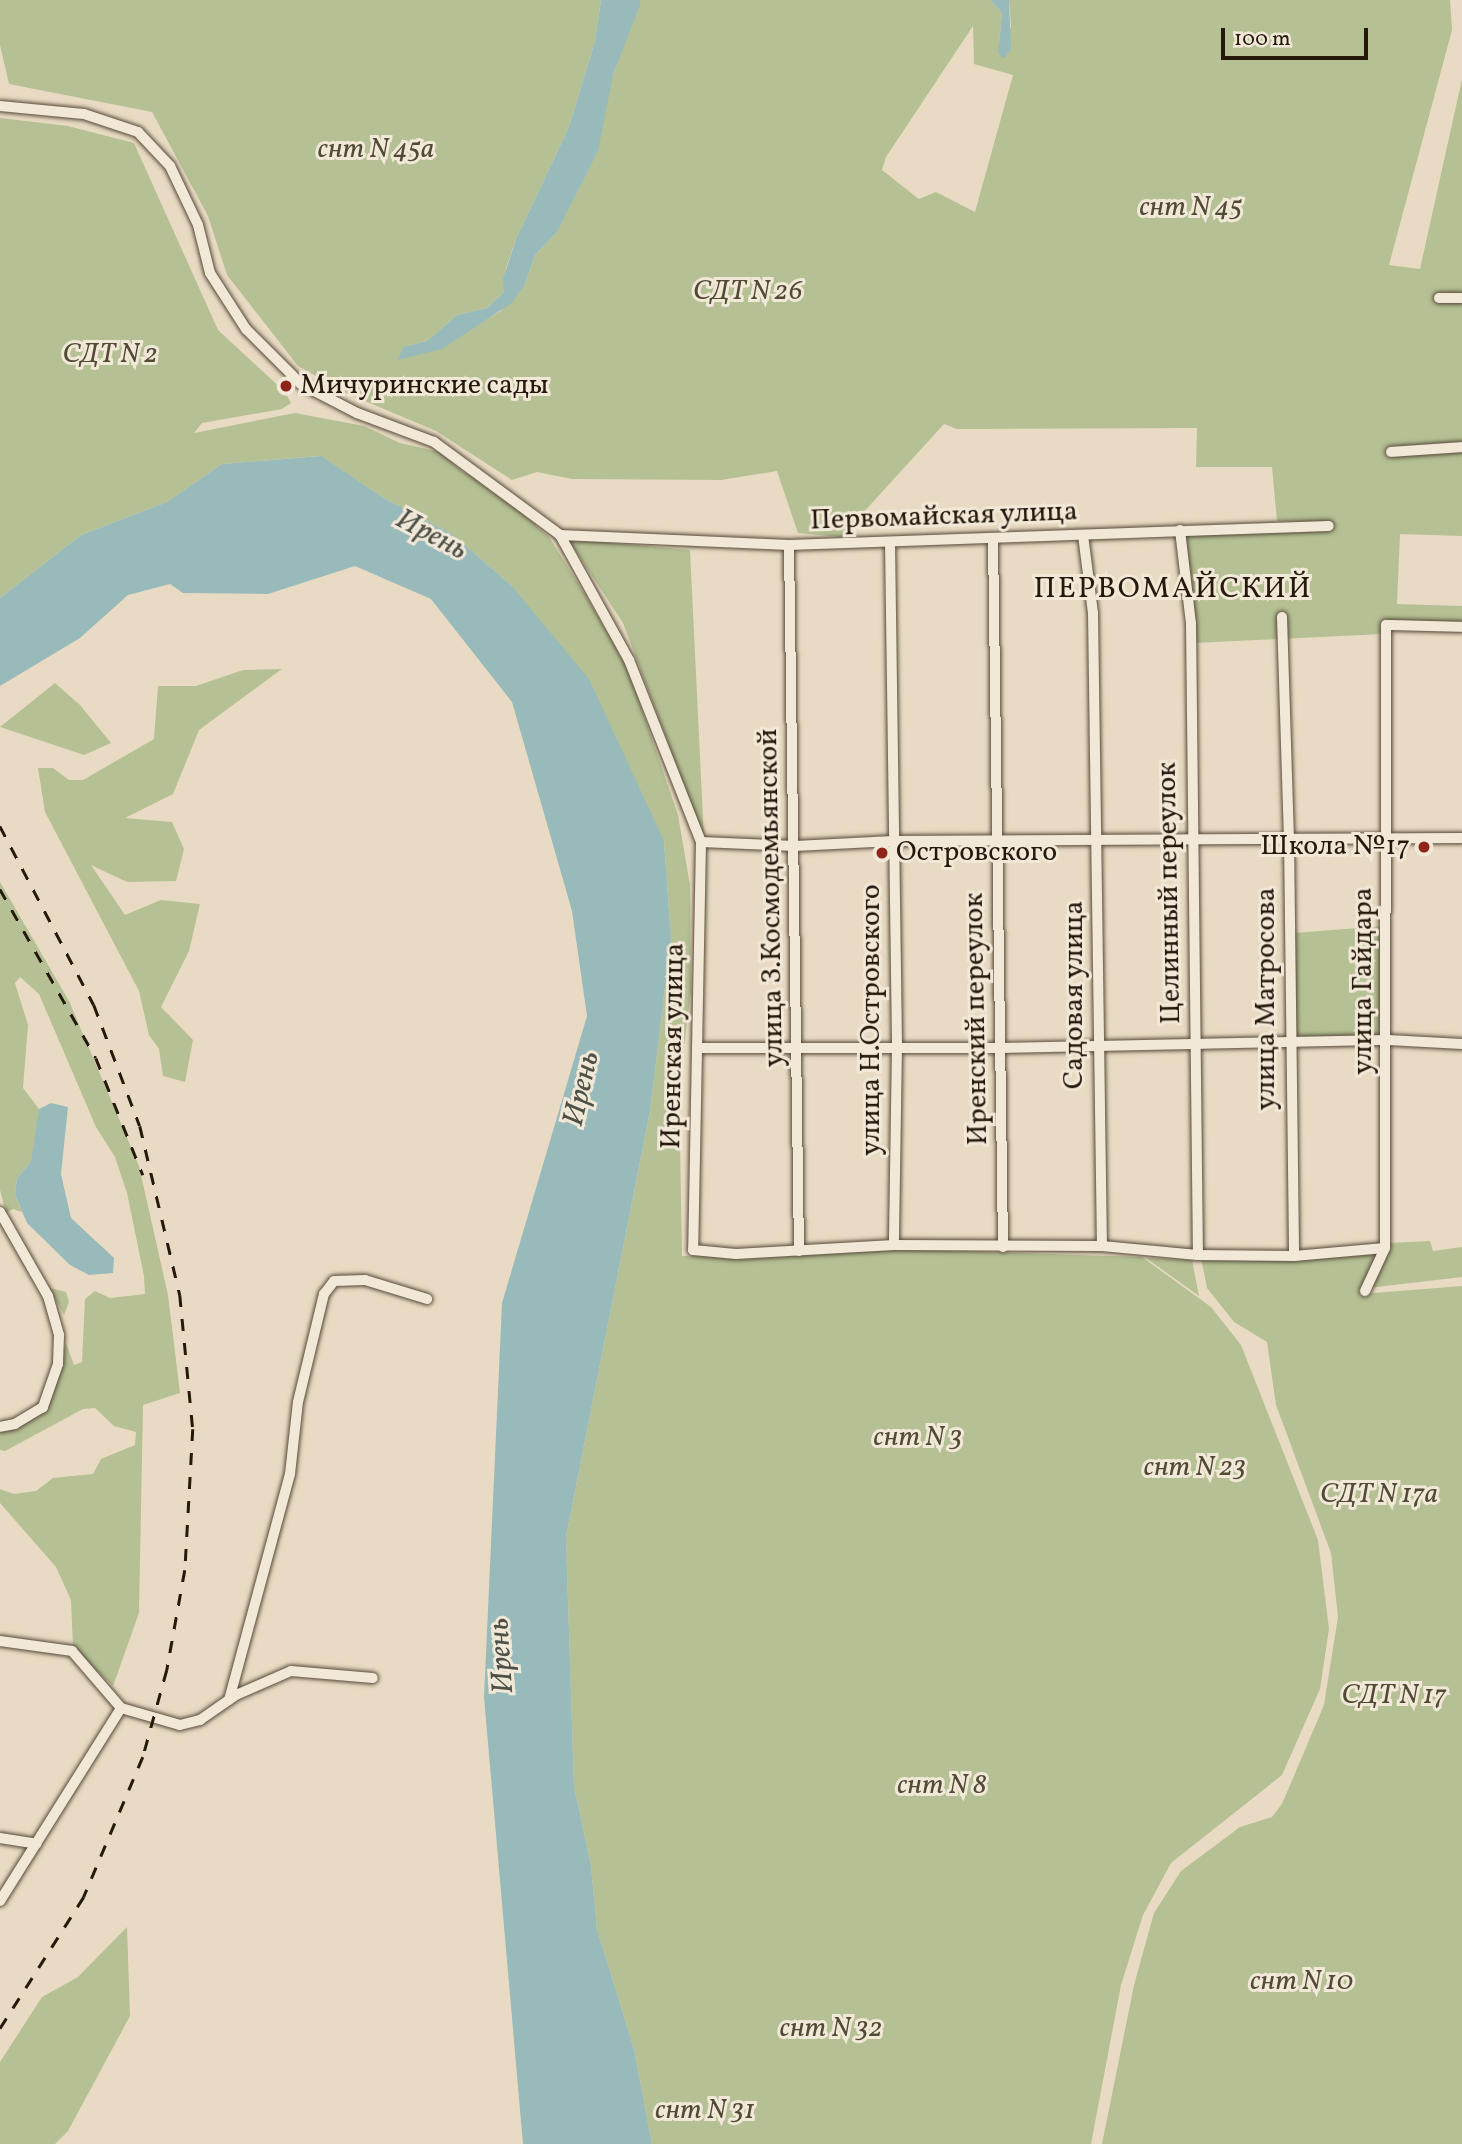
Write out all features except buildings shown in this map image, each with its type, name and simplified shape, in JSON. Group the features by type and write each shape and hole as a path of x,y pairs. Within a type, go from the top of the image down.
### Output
{"street":[{"path":"0,106 85,114 138,132 170,166 198,225 217,284 246,329 302,384 357,413 434,442 560,535 629,660 701,842 795,846 893,841 998,843 1462,838"},
{"path":"1439,298 1462,298"},
{"path":"1391,452 1462,447"},
{"name":"Первомайская улица","path":"560,535 789,545 1329,526"},
{"name":"Целинный переулок","path":"1180,530 1191,623 1191,841 1198,1255"},
{"name":"Садовая улица","path":"1083,535 1093,613 1102,1246"},
{"name":"Иренский переулок","path":"993,539 1003,1247"},
{"name":"улица Н.Островского","path":"890,542 897,1046 894,1245"},
{"name":"улица З.Космодемьянской","path":"789,545 799,1251"},
{"name":"улица Матросова","path":"1282,617 1289,839 1289,1044 1294,1256"},
{"name":"улица Гайдара","path":"1365,1291 1385,1248 1388,1040 1387,625 1462,627"},
{"name":"Иренская улица","path":"701,842 693,1250 799,1251"},
{"path":"697,1048 1000,1048 1388,1040 1462,1044"},
{"path":"0,1212 48,1296 59,1335 58,1364 43,1407 15,1424 0,1427"},
{"path":"799,1251 894,1245 1102,1246 1198,1255 1294,1256 1385,1248"},
{"path":"229,1700 290,1474 298,1402 320,1303 334,1281 350,1280 365,1280 427,1299"},
{"path":"0,1641 72,1651 121,1708 168,1723 190,1724 229,1700 291,1671 373,1678"},
{"path":"0,1901 121,1708"},
{"path":"0,1838 37,1844"}],"green space":[{"path":"0,0 601,0 595,41 569,127 516,239 506,268 504,292 487,308 457,315 427,341 403,347 457,337 501,311 525,284 535,255 557,232 640,0 990,0 1002,13 999,43 1011,27 1009,0 1450,0 1452,30 1389,265 1420,269 1462,79 1462,536 1400,534 1397,604 1462,606 1462,623 1382,621 1382,634 1195,643 1183,533 1330,522 1277,521 1272,467 1196,467 1197,428 957,429 944,424 841,537 798,533 777,471 721,480 572,479 537,472 512,480 436,431 346,393 298,366 227,275 208,216 152,112 9,84 0,45","holes":["973,26 974,64 1013,75 975,212 936,192 919,199 882,170 886,157"]},
{"path":"0,118 68,126 134,143 218,330 285,392 291,403 282,409 202,423 194,433 295,413 364,426 400,443 440,452 463,472 493,487 549,537 586,596 628,669 678,815 690,885 691,991 679,1087 682,1256 896,1249 1142,1257 1211,1307 1241,1345 1318,1540 1329,1629 1320,1689 1282,1775 1171,1863 1143,1915 1121,1985 1091,2144 652,2144 634,2049 597,1929 591,1865 574,1786 566,1537 650,1111 671,938 664,841 511,585 452,534 382,497 320,456 222,464 167,502 81,535 0,598"},
{"path":"568,539 690,550 704,839 623,623"},
{"path":"282,669 199,730 173,794 125,818 172,822 184,849 176,881 127,882 91,865 125,915 161,900 200,904 189,951 161,1007 193,1040 185,1082 163,1076 159,1049 149,1035 139,991 45,812 38,768 53,768 69,780 83,780 154,739 158,686 196,686 243,670"},
{"path":"55,683 80,705 111,743 84,755 0,727"},
{"path":"0,882 69,1001 139,1166 168,1295 180,1393 143,1405 139,1613 113,1686 73,1648 71,1600 56,1567 0,1503 0,1489 14,1494 36,1491 53,1478 93,1474 101,1459 135,1445 136,1432 114,1426 95,1408 83,1409 5,1451 0,1450 0,1431 19,1427 45,1412 66,1343 74,1365 82,1362 85,1299 95,1291 110,1298 145,1294 144,1276 127,1193 115,1157 96,1127 39,994 20,977 15,983 28,1025 23,1088 39,1109 37,1141 31,1162 17,1178 15,1195 22,1212 13,1209 6,1213 0,1190"},
{"path":"1384,926 1385,1036 1292,1041 1294,933"},
{"path":"1430,1241 1433,1251 1462,1247 1462,1277 1368,1288 1389,1243"},
{"path":"1378,1254 1361,1294 1462,1286 1462,2144 1102,2144 1134,1985 1154,1913 1181,1871 1240,1827 1272,1817 1282,1804 1324,1705 1338,1617 1331,1553 1276,1405 1267,1342 1234,1322 1207,1288 1201,1258 1295,1260"},
{"path":"1146,1258 1192,1260 1199,1296"},
{"path":"49,1288 66,1292 69,1302 64,1315"},
{"path":"127,1927 130,2016 68,2131 55,2144 0,2144 0,2062 42,1997 78,1977"}],"water":[{"path":"601,0 640,0 640,5 613,75 598,151 557,232 535,255 525,284 512,303 442,349 398,360 403,347 427,341 457,315 487,308 504,292 503,279 516,239 569,127 595,41"},
{"path":"990,0 1009,0 1011,50 1003,59 998,53 1002,13"},
{"name":"Ирень","path":"321,456 382,497 452,534 511,585 589,679 664,841 671,938 650,1111 566,1537 574,1786 591,1865 597,1929 634,2049 652,2144 523,2144 484,1697 502,1303 587,1016 572,911 512,702 431,599 355,566 268,594 183,593 170,584 128,595 80,638 0,686 0,598 81,535 167,502 222,464"},
{"path":"51,1103 68,1107 61,1174 71,1218 114,1258 113,1273 89,1275 70,1265 27,1223 15,1195 17,1178 31,1162 39,1109"}],"railway":[{"path":"0,826 94,1005 140,1126 180,1295 193,1429 185,1570 167,1670 143,1757 84,1897 0,2029"},
{"path":"0,889 96,1058 143,1175"}],"place":[{"name":"Мичуринские сады","path":"286,386"},
{"name":"Школа №17","path":"1424,847"},
{"name":"Островского","path":"882,853"}],"district":[{"name":"ПЕРВОМАЙСКИЙ","path":"1173,589"}],"park label":[{"name":"снт N 45а","path":"376,150"},
{"name":"снт N 45","path":"1191,208"},
{"name":"СДТ N 26","path":"748,292"},
{"name":"СДТ N 2","path":"110,355"},
{"name":"снт N 3","path":"918,1438"},
{"name":"снт N 23","path":"1195,1468"},
{"name":"СДТ N 17а","path":"1379,1495"},
{"name":"СДТ N 17","path":"1394,1696"},
{"name":"снт N 8","path":"942,1786"},
{"name":"снт N 10","path":"1302,1982"},
{"name":"снт N 32","path":"831,2029"},
{"name":"снт N 31","path":"705,2111"}]}
